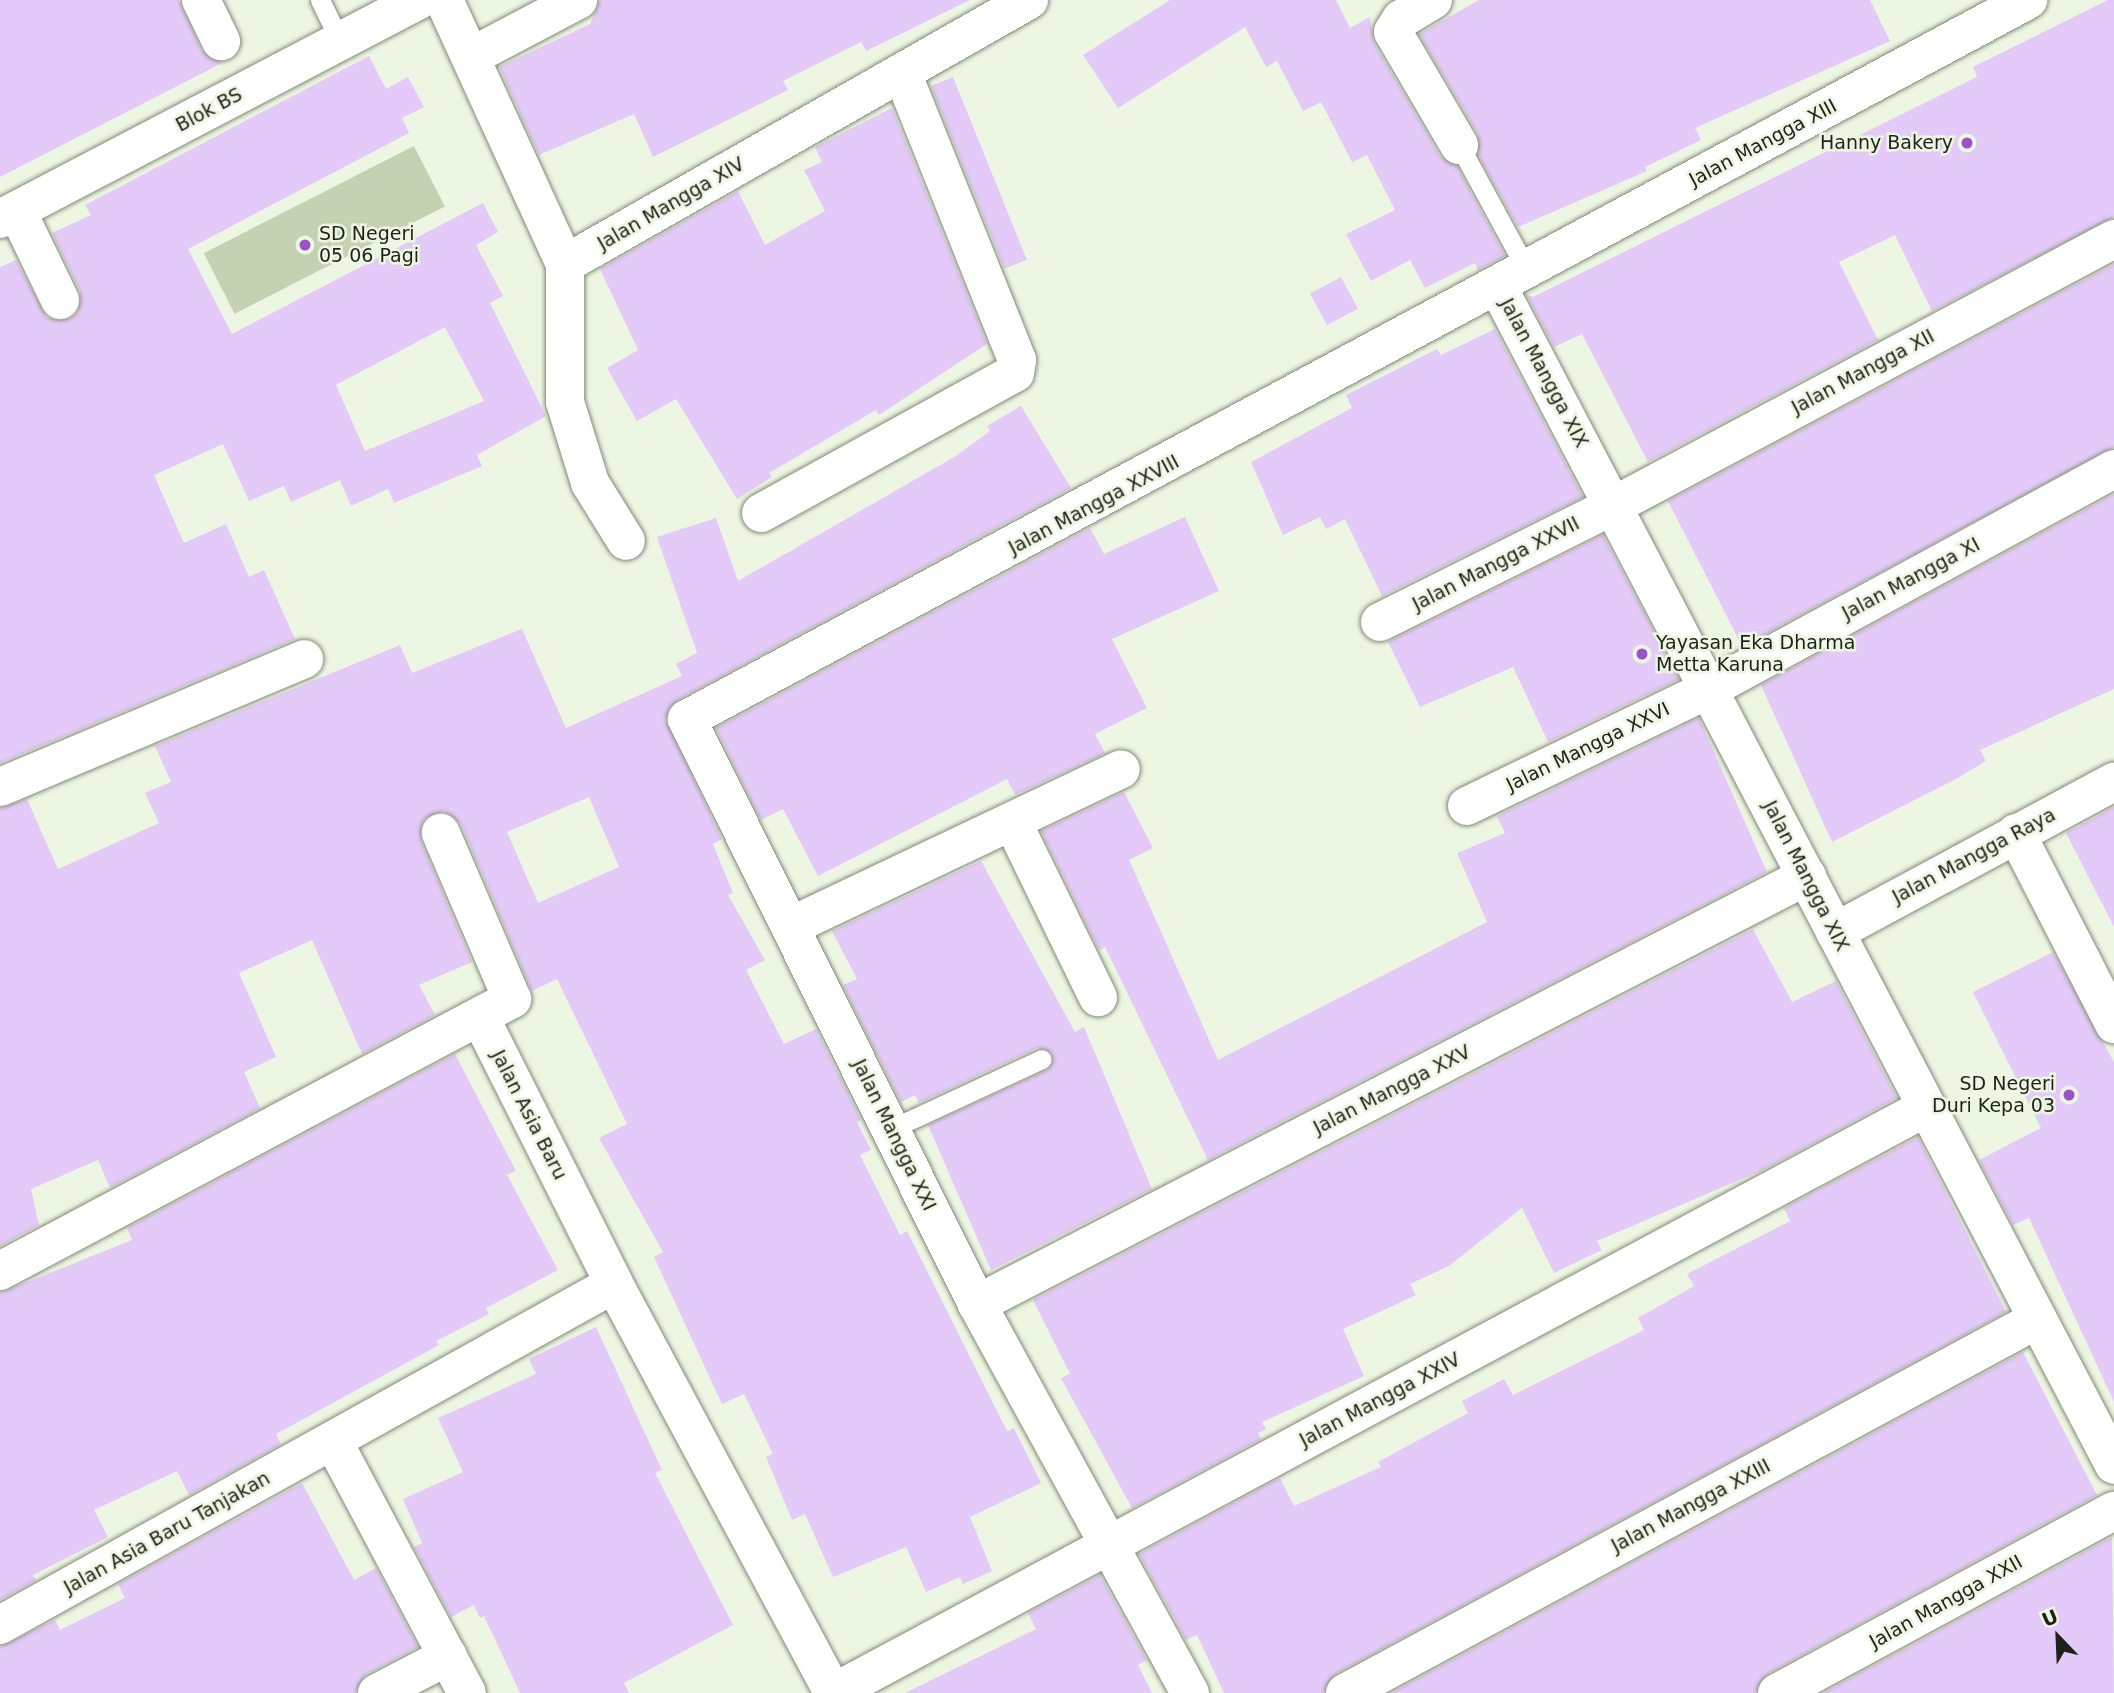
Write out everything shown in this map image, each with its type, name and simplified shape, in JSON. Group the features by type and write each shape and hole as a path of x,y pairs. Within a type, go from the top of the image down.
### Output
{"street":[{"path":"201,0 221,41"},
{"name":"Blok BS","path":"8,215 419,0"},
{"path":"444,0 472,56 565,264 565,401 590,483 626,541"},
{"path":"472,56 578,0"},
{"name":"Jalan Mangga XIV","path":"565,264 1028,0"},
{"path":"1433,0 1396,26 1396,41 1460,145"},
{"name":"Jalan Mangga XIII","path":"1513,278 2028,0"},
{"path":"761,513 1015,373 1017,360 902,73"},
{"path":"8,215 60,300"},
{"name":"Jalan Mangga XII","path":"1613,506 2114,239"},
{"name":"Jalan Mangga XIX","path":"1513,278 1613,506 2114,1465"},
{"name":"Jalan Mangga XXVIII","path":"687,719 1513,278"},
{"name":"Jalan Mangga XI","path":"1709,689 2114,469"},
{"name":"Jalan Mangga XXVII","path":"1380,622 1613,506"},
{"path":"0,787 304,659"},
{"name":"Jalan Mangga XXVI","path":"1466,806 1709,689"},
{"name":"Jalan Mangga XXI","path":"687,719 792,926 977,1304 1190,1693"},
{"path":"792,926 1013,823 1121,769"},
{"name":"Jalan Mangga Raya","path":"1835,932 2114,782"},
{"path":"1013,823 1098,997"},
{"path":"0,1271 386,1062 512,999 512,991 441,833"},
{"path":"2016,833 2114,1024"},
{"name":"Jalan Mangga XXV","path":"977,1304 1807,876"},
{"name":"Jalan Asia Baru","path":"480,1017 614,1284 833,1693"},
{"name":"Jalan Mangga XXIV","path":"833,1693 1927,1107"},
{"name":"Jalan Asia Baru Tanjakan","path":"0,1625 614,1284"},
{"name":"Jalan Mangga XXIII","path":"1345,1693 2038,1319"},
{"path":"333,1441 467,1693"},
{"name":"Jalan Mangga XXII","path":"1777,1693 2114,1511"},
{"path":"377,1693 448,1656"}],"lane":[{"path":"320,0 340,41"},
{"path":"1460,145 1513,278"},
{"path":"891,1129 1042,1059"}],"green space":[{"path":"414,146 445,207 235,314 204,253"}],"building":[{"path":"0,0 179,0 202,51 222,63 0,177"},
{"path":"600,0 970,0 866,51 861,42 783,81 788,90 653,157 634,114 539,155 499,67 590,24"},
{"path":"1170,0 1336,0 1350,28 1370,17 1374,43 1440,156 1457,166 1505,256 1478,270 1475,263 1425,288 1410,260 1371,281 1346,234 1395,210 1367,155 1352,162 1321,102 1303,111 1277,61 1266,67 1245,27 1118,108 1083,55"},
{"path":"1479,0 1870,0 1890,41 1695,128 1701,140 1645,167 1647,171 1518,227 1478,155 1478,134 1419,34"},
{"path":"2108,0 2114,0 2114,217 1932,311 1895,235 1839,262 1878,340 1648,462 1582,334 1554,347 1526,294 1533,297 1977,77 1973,67"},
{"path":"369,56 386,89 408,77 424,107 402,118 409,133 188,249 232,334 483,203 498,232 476,245 503,296 490,303 546,416 477,455 482,466 394,503 388,489 351,506 340,480 291,502 284,486 249,501 223,444 154,475 184,543 226,524 249,577 264,570 295,639 0,763 0,267 16,260 47,318 70,319 78,312 80,291 52,233 91,215 85,205","holes":["445,327 484,401 365,451 336,385"]},
{"path":"953,77 1027,260 1005,269 931,86"},
{"path":"892,108 987,344 879,415 876,410 769,473 772,477 737,499 676,399 637,421 607,368 638,350 600,269 738,191 765,245 825,211 804,170 822,162 815,147"},
{"path":"2114,264 2114,447 1742,646 1668,501"},
{"path":"1341,277 1358,309 1327,325 1310,293"},
{"path":"1495,329 1583,497 1382,596 1345,519 1326,529 1320,517 1283,535 1251,462 1352,408 1346,395 1437,349 1441,355"},
{"path":"1021,406 1071,488 677,700 665,719 722,839 713,844 733,893 728,895 765,960 746,970 784,1044 816,1029 861,1120 857,1122 871,1150 860,1155 900,1235 907,1231 1007,1431 1014,1428 1041,1483 970,1517 992,1571 963,1584 960,1577 926,1592 906,1547 833,1577 805,1514 792,1520 766,1457 773,1454 744,1394 722,1404 654,1257 663,1252 599,1138 627,1124 557,979 532,991 461,824 444,811 424,819 421,841 472,962 419,985 435,1015 362,1054 312,940 239,973 276,1057 244,1072 260,1108 110,1188 98,1160 31,1189 39,1225 0,1246 0,808 27,799 58,869 159,823 145,793 171,782 155,746 400,645 412,673 522,629 566,728 682,676 676,664 697,653 657,537 716,518 738,581 956,456 990,431 987,426","holes":["589,797 619,867 538,903 507,832"]},
{"path":"2114,494 2114,689 1980,750 1986,761 1832,842 1761,685"},
{"path":"1185,517 1219,591 1112,639 1147,708 1095,734 1105,753 1015,795 1007,779 818,876 783,809 761,820 716,728 1090,528 1104,554"},
{"path":"1603,535 1679,679 1548,742 1513,667 1420,707 1388,642"},
{"path":"1699,718 1767,872 1208,1160 1105,947 1099,950 1041,831 1124,792 1153,848 1129,860 1218,1060 1487,922 1457,853 1505,833 1497,816"},
{"path":"2114,807 2114,927 2066,833"},
{"path":"981,861 1075,1032 1084,1027 1152,1189 991,1270 928,1125 1047,1070 1053,1054 1037,1048 919,1103 915,1095 901,1102 843,985 857,979 832,931"},
{"path":"1753,929 1792,1002 1836,981 1897,1098 1765,1169 1597,1241 1602,1250 1554,1273 1522,1208 1449,1266 1410,1284 1416,1295 1343,1329 1364,1376 1262,1422 1266,1429 1258,1433 1261,1439 1132,1508 1061,1378 1070,1374 1033,1300"},
{"name":"SD Negeri Duri Kepa 03","path":"2053,952 2114,1062 2114,1402 2029,1218 2013,1225 1979,1160 2041,1128 1973,992"},
{"path":"455,1054 516,1171 507,1175 558,1270 486,1308 489,1314 436,1341 439,1345 276,1434 281,1444 189,1495 177,1471 94,1510 108,1537 33,1575 36,1580 0,1600 0,1293 132,1240 127,1228"},
{"path":"1918,1137 2006,1312 1335,1674 1323,1693 1224,1693 1197,1635 1186,1640 1139,1554 1280,1478 1294,1506 1381,1467 1378,1462 1468,1413 1462,1401 1504,1379 1513,1395 1644,1330 1638,1318 1694,1286 1687,1274 1790,1221 1784,1208"},
{"path":"596,1327 662,1470 655,1473 733,1625 624,1683 629,1693 520,1693 484,1616 480,1618 474,1605 451,1617 414,1547 422,1543 403,1499 463,1472 438,1418 536,1374 529,1359"},
{"path":"2023,1352 2097,1495 1767,1674 1755,1693 1391,1693"},
{"path":"302,1483 354,1580 376,1568 418,1647 366,1674 355,1693 0,1693 0,1647 55,1620 60,1630 125,1598 118,1584"},
{"path":"2112,1537 2114,1693 1823,1693"},
{"path":"1100,1575 1147,1660 1138,1665 1152,1693 905,1693 1036,1629 1028,1613"}],"place":[{"name":"Hanny Bakery","path":"1967,143"},
{"name":"SD Negeri 05 06 Pagi","path":"305,245"},
{"name":"Yayasan Eka Dharma Metta Karuna","path":"1642,654"},
{"name":"SD Negeri Duri Kepa 03","path":"2069,1095"}]}
